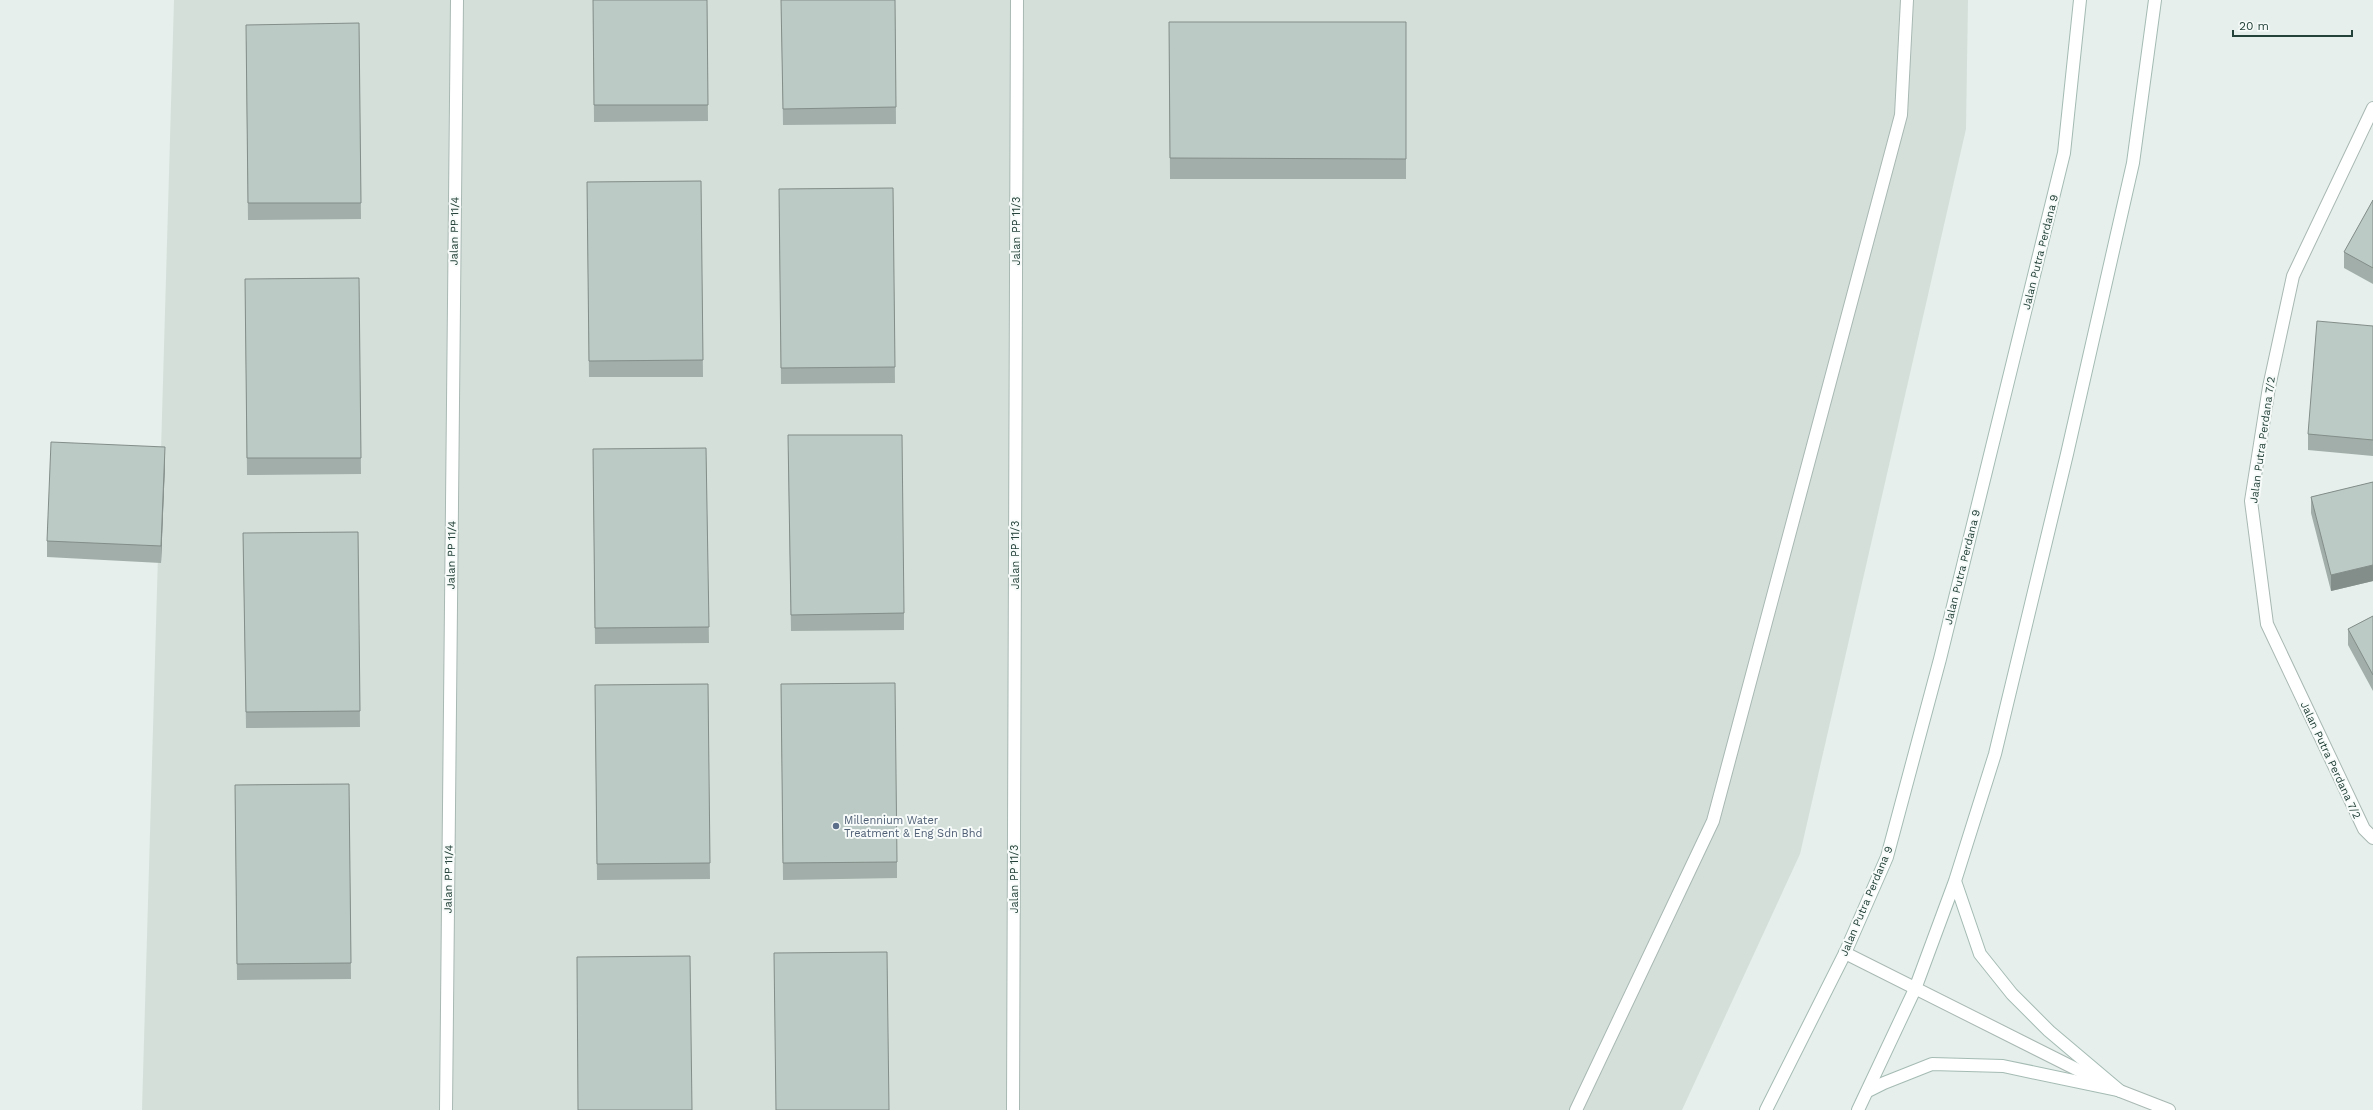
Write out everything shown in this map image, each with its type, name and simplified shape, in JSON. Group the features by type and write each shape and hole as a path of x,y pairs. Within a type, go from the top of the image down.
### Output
{"street":[{"name":"Jalan PP 11/4","path":"446,1110 457,0"},
{"name":"Jalan PP 11/3","path":"1014,1110 1017,0"},
{"path":"1576,1110 1713,821 1901,115 1907,0"},
{"name":"Jalan Putra Perdana 9","path":"1766,1110 1845,953 1887,857 1944,644 2064,153 2080,0"},
{"path":"1858,1110 1915,989 1955,881 1995,754 2069,447 2133,163 2155,0"},
{"name":"Jalan Putra Perdana 7/2","path":"2373,108 2293,276 2269,387 2251,501 2267,624 2364,829 2373,838"},
{"path":"1955,881 1980,954 2007,988 2049,1031 2120,1090"},
{"path":"1845,953 2120,1090 2169,1110"},
{"path":"1868,1091 1932,1064 2003,1066 2120,1090"}],"shaded area":[{"path":"174,0 1968,0 1966,129 1800,854 1682,1110 142,1110"}],"building":[{"path":"593,0 707,0 708,105 594,105"},
{"path":"781,0 895,0 896,107 783,109"},
{"path":"1169,22 1406,22 1406,159 1170,158"},
{"path":"359,23 361,203 248,203 246,25"},
{"path":"701,181 703,360 589,361 587,182"},
{"path":"893,188 895,367 781,368 779,189"},
{"path":"2373,200 2373,268 2344,252"},
{"path":"359,278 361,458 247,458 245,279"},
{"path":"2317,321 2373,326 2373,440 2308,434"},
{"path":"788,435 902,435 904,613 791,615"},
{"path":"51,442 165,447 161,546 47,541"},
{"path":"706,448 709,627 595,628 593,449"},
{"path":"2373,482 2373,565 2331,575 2311,497"},
{"path":"358,532 360,711 246,712 243,533"},
{"path":"2373,616 2373,675 2348,629"},
{"path":"895,683 897,862 783,863 781,684"},
{"path":"708,684 710,863 597,864 595,685"},
{"path":"349,784 351,963 237,964 235,785"},
{"path":"887,952 889,1110 776,1110 774,953"},
{"path":"690,956 692,1110 578,1110 577,957"}],"place":[{"name":"Millennium Water Treatment & Eng Sdn Bhd","path":"836,826"}]}
